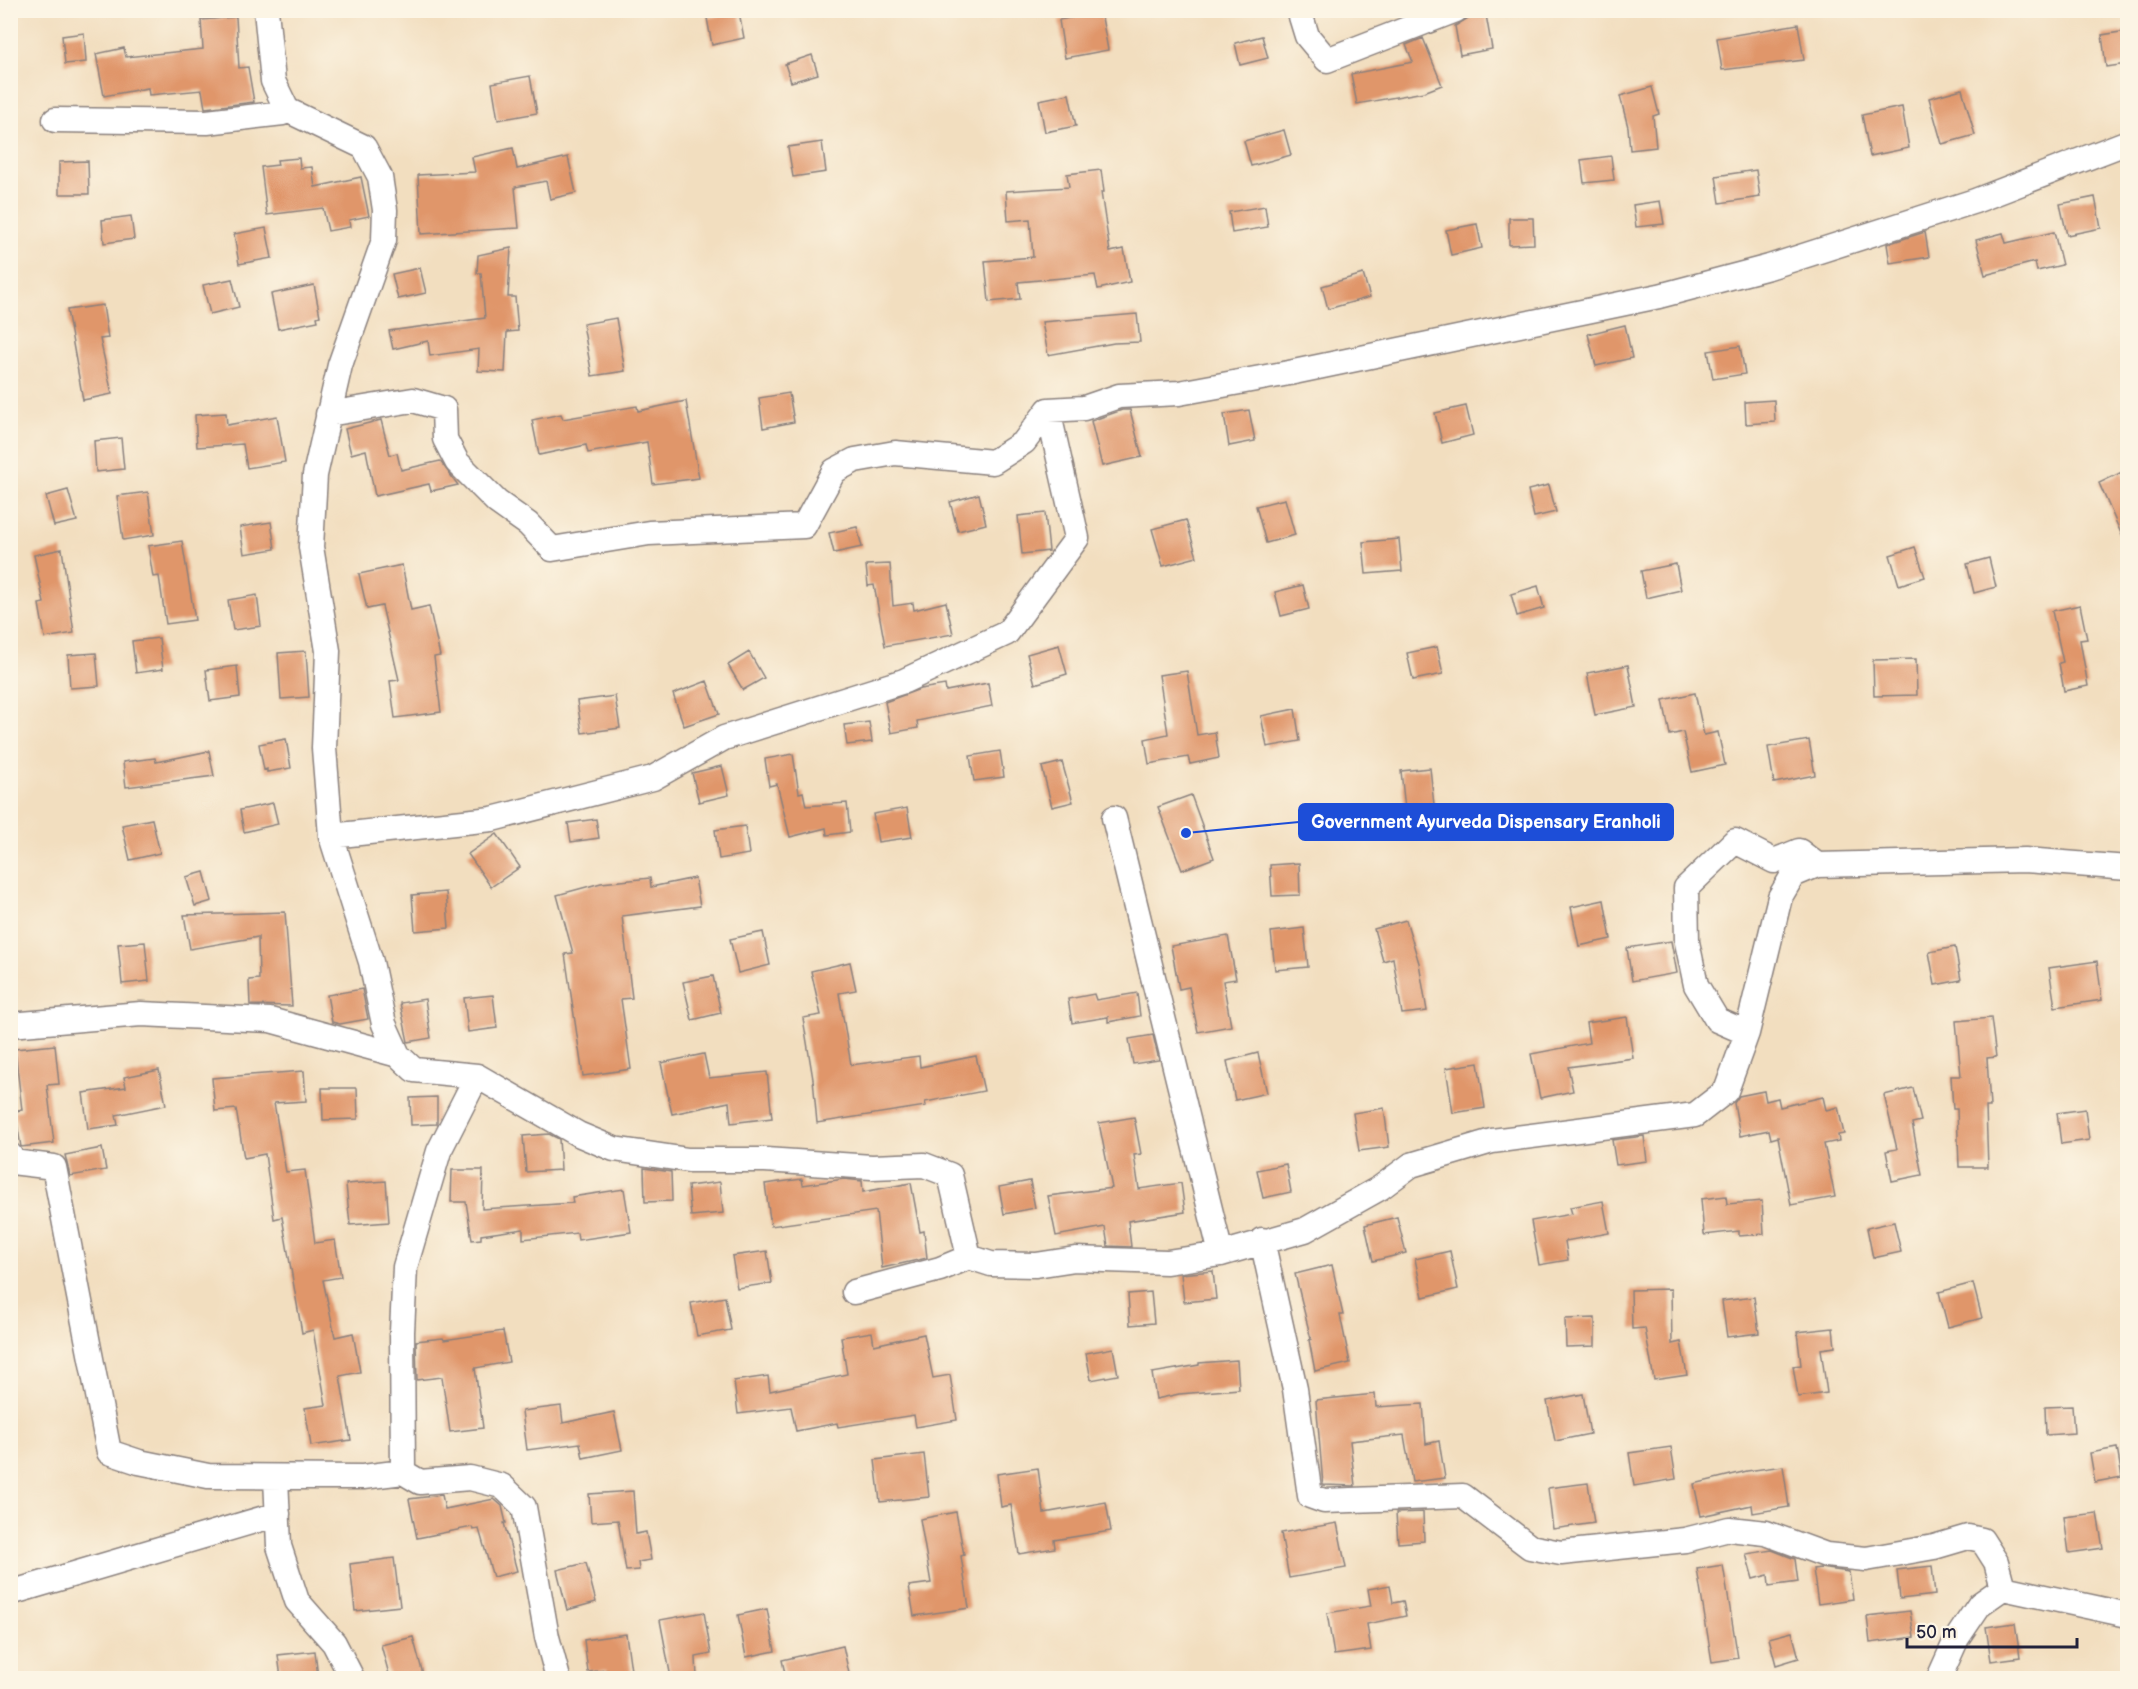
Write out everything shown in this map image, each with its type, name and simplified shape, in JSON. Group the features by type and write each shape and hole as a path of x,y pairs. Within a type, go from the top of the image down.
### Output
{"street":[{"path":"266,10 273,81 288,110 364,147 380,177 385,210 384,240 340,365 328,414 315,475 311,547 328,651 324,748 331,836 371,962 384,1024 398,1055 414,1070 477,1076 578,1134 614,1149 688,1160 765,1160 872,1167 924,1165 950,1175 969,1257"},
{"path":"1299,10 1307,36 1327,60 1456,10"},
{"path":"55,120 207,122 283,113 288,110"},
{"path":"328,414 413,400 444,410 445,439 457,462 496,502 528,524 552,549 649,532 804,526 834,471 855,460 895,453 993,462 1024,442 1048,411 1084,408 1119,396 1179,393 1289,373 1659,296 1768,267 1963,205 2127,142"},
{"path":"331,836 492,819 653,777 724,738 904,681 1007,633 1077,538 1048,411"},
{"path":"1114,818 1221,1254"},
{"path":"1747,1033 1717,1020 1696,986 1687,942 1686,888 1735,841 1774,861 1799,851 1817,865"},
{"path":"854,1292 940,1269 969,1257 991,1264 1036,1265 1075,1259 1167,1262 1221,1254 1262,1240 1305,1230 1380,1188 1411,1165 1492,1141 1695,1115 1726,1091 1747,1033 1780,897 1793,875 1817,865 2025,860 2127,868"},
{"path":"10,1025 141,1014 270,1020 398,1055"},
{"path":"403,1472 402,1342 405,1266 439,1151 477,1076"},
{"path":"10,1155 12,1162 54,1167 109,1452 139,1462 208,1476 363,1477 403,1472 420,1482 470,1478 502,1486 524,1507 547,1637 558,1678"},
{"path":"1262,1240 1295,1389 1310,1496 1324,1501 1463,1496 1530,1547 1561,1553 1685,1540 1729,1529 1766,1533 1826,1555 1866,1559 1934,1547 1968,1537 1982,1540 1995,1562 2003,1588"},
{"path":"276,1477 279,1546 297,1601 334,1643 352,1678"},
{"path":"10,1593 278,1514"},
{"path":"1940,1678 1958,1638 1980,1604 2003,1588 2127,1615"}],"building":[{"path":"739,12 744,38 712,45 707,18"},
{"path":"1101,12 1108,50 1065,58 1059,20"},
{"path":"1486,15 1492,49 1460,55 1455,26 1468,18"},
{"path":"236,17 239,68 248,67 254,102 205,108 202,90 149,95 148,88 104,96 96,54 124,48 126,57 203,49 201,20"},
{"path":"1798,24 1804,60 1722,70 1717,38"},
{"path":"2127,31 2127,64 2106,67 2102,35"},
{"path":"84,33 86,62 65,64 62,36"},
{"path":"1262,36 1268,58 1240,65 1235,43"},
{"path":"1423,38 1442,85 1424,92 1357,104 1351,74 1413,62 1406,45"},
{"path":"812,55 818,74 791,82 785,64"},
{"path":"530,76 537,113 498,120 492,83"},
{"path":"1652,87 1659,114 1653,116 1656,147 1630,150 1628,127 1620,96"},
{"path":"1962,89 1975,135 1942,144 1929,98"},
{"path":"1069,94 1076,126 1045,132 1039,100"},
{"path":"1902,107 1909,148 1870,156 1862,115"},
{"path":"1284,130 1291,155 1251,166 1244,141"},
{"path":"822,142 826,172 793,177 788,147"},
{"path":"513,148 517,169 568,157 576,193 550,199 546,181 515,187 519,228 421,234 418,175 475,172 472,157"},
{"path":"1611,156 1614,180 1584,183 1581,160"},
{"path":"299,158 300,168 312,167 315,187 361,177 369,216 349,220 350,227 328,231 323,208 267,215 261,167 278,165 277,160"},
{"path":"88,161 89,194 59,194 59,162"},
{"path":"1101,170 1104,192 1101,192 1110,252 1124,249 1130,282 1098,289 1095,275 1018,282 1020,299 989,302 985,261 1033,257 1030,219 1008,221 1006,191 1069,187 1067,174"},
{"path":"1756,170 1760,197 1720,203 1716,176"},
{"path":"2095,197 2101,228 2067,235 2060,204"},
{"path":"1660,201 1664,224 1636,227 1633,205"},
{"path":"1265,206 1268,227 1232,233 1229,212"},
{"path":"131,216 134,239 104,243 102,220"},
{"path":"1509,218 1533,218 1534,244 1509,245"},
{"path":"1477,224 1482,248 1451,255 1446,230"},
{"path":"266,228 272,258 239,264 234,234"},
{"path":"1925,232 1929,257 1890,263 1887,244"},
{"path":"2054,232 2062,265 2037,271 2035,262 1985,275 1976,240 2003,233 2006,243"},
{"path":"511,248 508,297 515,297 518,331 507,332 505,372 478,371 479,349 430,356 428,341 393,349 389,331 485,318 481,273 477,273 478,255"},
{"path":"420,268 426,293 398,299 392,274"},
{"path":"1363,274 1370,297 1328,309 1322,286"},
{"path":"232,279 239,307 210,314 203,285"},
{"path":"314,285 320,316 317,317 318,321 278,329 271,294"},
{"path":"103,305 108,338 100,339 112,394 83,400 67,310"},
{"path":"1137,314 1140,342 1114,343 1048,355 1042,322"},
{"path":"616,318 625,371 592,376 583,324"},
{"path":"1625,325 1632,358 1596,366 1588,334"},
{"path":"1740,346 1745,374 1713,379 1708,351"},
{"path":"789,393 794,422 763,428 759,398"},
{"path":"1774,400 1775,422 1746,424 1745,402"},
{"path":"686,401 699,478 653,484 647,442 588,453 586,445 539,455 532,420 561,414 563,419 637,406 638,411"},
{"path":"1466,406 1473,435 1442,443 1435,413"},
{"path":"1122,410 1130,410 1142,457 1102,466 1091,421"},
{"path":"1249,410 1255,441 1229,446 1224,414"},
{"path":"226,413 227,425 277,416 285,462 247,468 243,444 197,447 195,415"},
{"path":"381,420 390,455 397,453 401,470 440,461 458,485 431,491 429,484 375,496 366,450 351,454 345,429"},
{"path":"121,438 124,469 96,472 94,441"},
{"path":"2122,472 2127,484 2127,547 2099,483"},
{"path":"1549,485 1556,512 1534,517 1528,490"},
{"path":"68,490 77,521 54,526 46,496"},
{"path":"148,492 154,535 123,540 117,496"},
{"path":"979,494 986,524 958,531 950,502"},
{"path":"1285,499 1295,535 1266,543 1256,506"},
{"path":"1045,513 1049,551 1022,554 1018,516"},
{"path":"1186,520 1197,557 1163,566 1152,529"},
{"path":"271,522 275,549 244,554 240,527"},
{"path":"857,527 862,547 834,553 829,533"},
{"path":"1399,539 1402,571 1366,574 1363,542"},
{"path":"182,541 195,620 166,624 159,576 153,577 148,546"},
{"path":"1915,547 1925,577 1899,585 1890,555"},
{"path":"62,549 74,633 45,638 39,604 44,603 34,555"},
{"path":"1989,558 1996,587 1974,593 1967,564"},
{"path":"890,564 893,606 913,603 914,610 946,602 953,634 885,646 874,585 868,586 866,565"},
{"path":"1676,564 1681,590 1646,598 1641,571"},
{"path":"402,565 411,610 429,606 440,656 434,657 441,712 395,718 390,681 399,680 382,606 367,609 359,574"},
{"path":"1303,585 1309,609 1281,616 1275,592"},
{"path":"1538,586 1544,608 1517,616 1511,594"},
{"path":"257,595 261,626 233,630 228,600"},
{"path":"2080,605 2087,639 2080,640 2088,686 2064,691 2059,663 2063,662 2052,611"},
{"path":"159,638 163,669 136,673 132,641"},
{"path":"1059,645 1067,674 1035,684 1027,654"},
{"path":"1437,647 1443,674 1413,680 1407,653"},
{"path":"306,651 309,697 281,699 278,653"},
{"path":"749,652 764,678 743,690 728,665"},
{"path":"96,653 99,686 70,688 68,655"},
{"path":"1916,659 1917,695 1874,696 1873,660"},
{"path":"1628,665 1636,707 1595,715 1587,673"},
{"path":"237,666 240,697 210,701 206,670"},
{"path":"1187,671 1197,735 1215,732 1219,758 1190,764 1188,757 1149,764 1145,739 1168,734 1159,675"},
{"path":"707,681 719,714 684,726 673,694"},
{"path":"988,683 992,706 917,721 918,728 891,733 885,702 920,689 945,685 946,691"},
{"path":"1695,693 1704,735 1718,732 1725,765 1692,772 1683,732 1670,735 1663,700"},
{"path":"615,696 620,728 582,733 577,701"},
{"path":"1295,709 1300,741 1267,747 1261,716"},
{"path":"869,722 872,742 847,745 844,725"},
{"path":"286,739 291,768 267,772 267,769 264,770 259,744"},
{"path":"1809,740 1815,775 1774,783 1768,747"},
{"path":"209,751 214,776 126,787 123,762 155,758 156,762"},
{"path":"1000,751 1004,777 974,781 970,756"},
{"path":"793,754 799,793 803,792 806,806 847,803 850,832 827,835 826,828 790,837 777,784 769,786 765,759"},
{"path":"1062,762 1073,802 1052,807 1042,767"},
{"path":"722,766 729,795 699,802 692,773"},
{"path":"1430,768 1434,805 1405,809 1401,771"},
{"path":"1191,795 1214,858 1182,870 1158,807"},
{"path":"273,803 278,824 244,832 240,810"},
{"path":"907,808 912,837 878,842 873,814"},
{"path":"152,819 160,853 130,860 122,825"},
{"path":"596,819 599,838 571,842 568,823"},
{"path":"745,826 749,854 719,859 715,830"},
{"path":"497,834 520,867 491,887 468,854"},
{"path":"1299,863 1300,895 1272,896 1270,865"},
{"path":"204,872 212,901 195,906 186,877"},
{"path":"650,878 651,887 695,878 700,906 622,916 632,998 621,999 631,1069 583,1076 565,954 573,953 557,895 601,883"},
{"path":"446,892 449,928 415,931 412,895"},
{"path":"1604,900 1611,939 1579,946 1571,907"},
{"path":"285,912 292,1006 250,1005 249,980 259,979 258,937 190,949 184,915"},
{"path":"1406,920 1419,963 1427,1011 1402,1014 1393,958 1383,961 1374,929"},
{"path":"1304,928 1308,967 1275,970 1271,932"},
{"path":"763,932 770,965 738,973 730,939"},
{"path":"1228,936 1236,979 1223,981 1231,1026 1198,1032 1189,987 1179,989 1171,946"},
{"path":"1671,941 1677,973 1632,981 1627,948"},
{"path":"145,942 149,981 122,984 118,944"},
{"path":"1955,947 1961,980 1935,985 1929,952"},
{"path":"2097,961 2102,1000 2055,1007 2049,968"},
{"path":"850,962 856,990 839,993 851,1065 919,1056 920,1067 976,1056 984,1091 925,1102 926,1106 817,1123 813,1079 803,1018 821,1015 811,971"},
{"path":"713,976 721,1013 692,1020 683,982"},
{"path":"362,989 368,1019 340,1024 332,1022 327,995"},
{"path":"1137,993 1140,1016 1108,1022 1108,1017 1072,1023 1068,999 1094,994 1096,1000"},
{"path":"493,995 497,1028 468,1032 464,998"},
{"path":"425,999 431,1038 408,1042 400,1003"},
{"path":"1627,1017 1633,1058 1568,1067 1573,1091 1540,1098 1531,1054 1589,1043 1586,1023"},
{"path":"1991,1018 1996,1057 1987,1058 1990,1107 1986,1107 1988,1167 1959,1167 1957,1109 1953,1109 1951,1076 1961,1076 1956,1021"},
{"path":"1153,1035 1159,1060 1133,1064 1129,1039"},
{"path":"55,1045 59,1084 47,1085 54,1143 21,1147 15,1111 22,1110 15,1049"},
{"path":"1258,1053 1267,1093 1235,1100 1227,1061"},
{"path":"704,1054 709,1078 767,1072 772,1118 731,1123 729,1102 672,1114 661,1063"},
{"path":"1478,1063 1485,1108 1453,1113 1446,1068"},
{"path":"159,1070 166,1105 116,1115 118,1125 88,1129 83,1093 126,1087 124,1077"},
{"path":"304,1071 306,1101 274,1103 286,1172 305,1170 315,1243 335,1240 341,1277 323,1280 335,1337 353,1333 360,1372 340,1376 351,1440 311,1446 305,1408 326,1405 313,1330 302,1333 282,1217 274,1219 265,1154 244,1158 236,1109 215,1111 212,1078"},
{"path":"322,1088 357,1088 358,1119 323,1120"},
{"path":"1913,1088 1921,1121 1912,1123 1922,1175 1892,1181 1886,1151 1897,1149 1884,1095"},
{"path":"1764,1091 1766,1101 1778,1098 1780,1107 1823,1097 1826,1110 1838,1107 1844,1134 1838,1135 1839,1141 1824,1144 1835,1197 1791,1205 1778,1137 1771,1139 1769,1130 1740,1136 1734,1103 1739,1096"},
{"path":"437,1097 437,1124 411,1125 410,1098"},
{"path":"1384,1108 1389,1147 1359,1151 1353,1113"},
{"path":"2085,1109 2089,1140 2061,1144 2057,1113"},
{"path":"1134,1117 1141,1154 1134,1155 1139,1189 1181,1183 1185,1212 1128,1221 1131,1247 1108,1246 1105,1227 1056,1236 1048,1196 1112,1188 1099,1123"},
{"path":"549,1134 559,1139 561,1170 526,1172 523,1136"},
{"path":"1644,1136 1647,1161 1616,1165 1612,1140"},
{"path":"102,1148 106,1170 70,1176 65,1155"},
{"path":"1286,1164 1291,1192 1263,1198 1257,1170"},
{"path":"644,1168 671,1172 672,1201 645,1202"},
{"path":"452,1170 483,1170 482,1209 573,1203 572,1197 624,1189 631,1232 578,1240 577,1233 523,1239 523,1229 481,1235 481,1239 472,1240 466,1202 451,1202"},
{"path":"802,1179 803,1185 844,1179 862,1181 863,1192 911,1183 920,1232 924,1231 927,1258 882,1268 876,1211 771,1226 765,1184"},
{"path":"386,1181 389,1222 350,1225 346,1184"},
{"path":"1030,1181 1035,1208 1004,1214 999,1187"},
{"path":"720,1182 723,1213 691,1216 688,1186"},
{"path":"1726,1196 1727,1204 1762,1201 1764,1234 1739,1236 1739,1231 1704,1235 1701,1199"},
{"path":"1603,1201 1609,1233 1565,1241 1568,1260 1539,1265 1531,1221 1572,1214 1570,1207"},
{"path":"1397,1217 1406,1253 1373,1261 1365,1225"},
{"path":"1894,1222 1901,1252 1873,1258 1867,1228"},
{"path":"767,1251 772,1283 737,1288 732,1256"},
{"path":"1450,1251 1458,1289 1423,1297 1415,1259"},
{"path":"1332,1265 1350,1363 1315,1371 1309,1340 1311,1339 1295,1274"},
{"path":"1213,1271 1216,1299 1184,1302 1181,1274"},
{"path":"1973,1283 1982,1318 1948,1327 1939,1292"},
{"path":"1671,1289 1672,1344 1681,1342 1687,1375 1654,1380 1645,1328 1632,1329 1631,1290"},
{"path":"1151,1292 1154,1323 1130,1325 1128,1294"},
{"path":"725,1297 731,1330 697,1336 691,1303"},
{"path":"1754,1297 1759,1333 1727,1337 1722,1301"},
{"path":"1595,1318 1595,1346 1566,1347 1565,1319"},
{"path":"1833,1328 1835,1347 1821,1349 1827,1393 1798,1397 1793,1366 1801,1365 1797,1332"},
{"path":"503,1331 509,1362 475,1368 483,1428 450,1432 442,1377 417,1380 416,1341 443,1338 444,1340"},
{"path":"872,1332 874,1345 924,1334 933,1378 950,1375 957,1420 916,1427 914,1415 838,1427 837,1423 796,1431 791,1407 738,1414 734,1381 768,1376 770,1391 847,1374 841,1337"},
{"path":"1113,1348 1118,1375 1091,1380 1086,1353"},
{"path":"1237,1360 1239,1389 1179,1394 1156,1399 1152,1373 1199,1365 1199,1363"},
{"path":"1375,1394 1376,1407 1423,1404 1426,1444 1439,1441 1445,1478 1412,1482 1404,1435 1350,1441 1355,1486 1323,1485 1316,1400"},
{"path":"1583,1394 1590,1434 1555,1441 1547,1401"},
{"path":"561,1406 563,1423 614,1412 622,1450 583,1458 580,1443 527,1450 522,1411"},
{"path":"2072,1406 2074,1433 2046,1435 2045,1407"},
{"path":"1671,1447 1676,1479 1634,1486 1629,1453"},
{"path":"2117,1448 2122,1477 2095,1482 2090,1453"},
{"path":"924,1454 929,1497 880,1502 875,1460"},
{"path":"1783,1466 1789,1507 1753,1513 1752,1505 1701,1516 1694,1484 1747,1471"},
{"path":"1038,1468 1044,1513 1106,1502 1111,1531 1054,1540 1055,1548 1019,1554 1011,1505 1001,1507 997,1474"},
{"path":"1588,1483 1594,1523 1553,1529 1548,1488"},
{"path":"633,1491 636,1534 646,1532 651,1560 638,1562 639,1570 626,1571 618,1520 591,1522 589,1494"},
{"path":"442,1495 445,1509 494,1499 502,1506 506,1523 504,1523 517,1571 493,1577 479,1529 473,1530 472,1527 417,1538 409,1499"},
{"path":"956,1512 964,1555 961,1556 969,1608 914,1616 909,1586 931,1583 920,1519"},
{"path":"1423,1512 1424,1541 1398,1543 1396,1513"},
{"path":"2097,1513 2103,1548 2069,1553 2064,1517"},
{"path":"1337,1523 1346,1568 1289,1578 1281,1533"},
{"path":"1772,1550 1795,1559 1798,1582 1769,1586 1768,1575 1753,1579 1746,1554"},
{"path":"394,1558 400,1606 355,1611 350,1564"},
{"path":"586,1563 596,1602 567,1610 557,1570"},
{"path":"1723,1565 1738,1658 1712,1662 1697,1569"},
{"path":"1932,1566 1935,1595 1900,1599 1897,1570"},
{"path":"1813,1569 1849,1572 1853,1599 1818,1604"},
{"path":"1390,1585 1393,1603 1403,1601 1406,1616 1367,1624 1371,1650 1334,1655 1327,1613 1371,1606 1368,1589"},
{"path":"767,1609 775,1651 746,1657 738,1615"},
{"path":"1910,1611 1914,1637 1870,1643 1867,1616"},
{"path":"704,1612 711,1654 696,1657 697,1678 671,1678 660,1620"},
{"path":"2015,1623 2020,1657 1991,1661 1986,1627"},
{"path":"1792,1632 1799,1658 1776,1665 1769,1638"},
{"path":"626,1634 632,1678 607,1678 607,1670 588,1672 584,1640"},
{"path":"413,1637 423,1674 390,1678 381,1645"},
{"path":"843,1646 850,1678 786,1678 782,1660"},
{"path":"315,1651 318,1678 281,1678 278,1655"}],"place":[{"name":"Government Ayurveda Dispensary Eranholi","path":"1186,833"}]}
